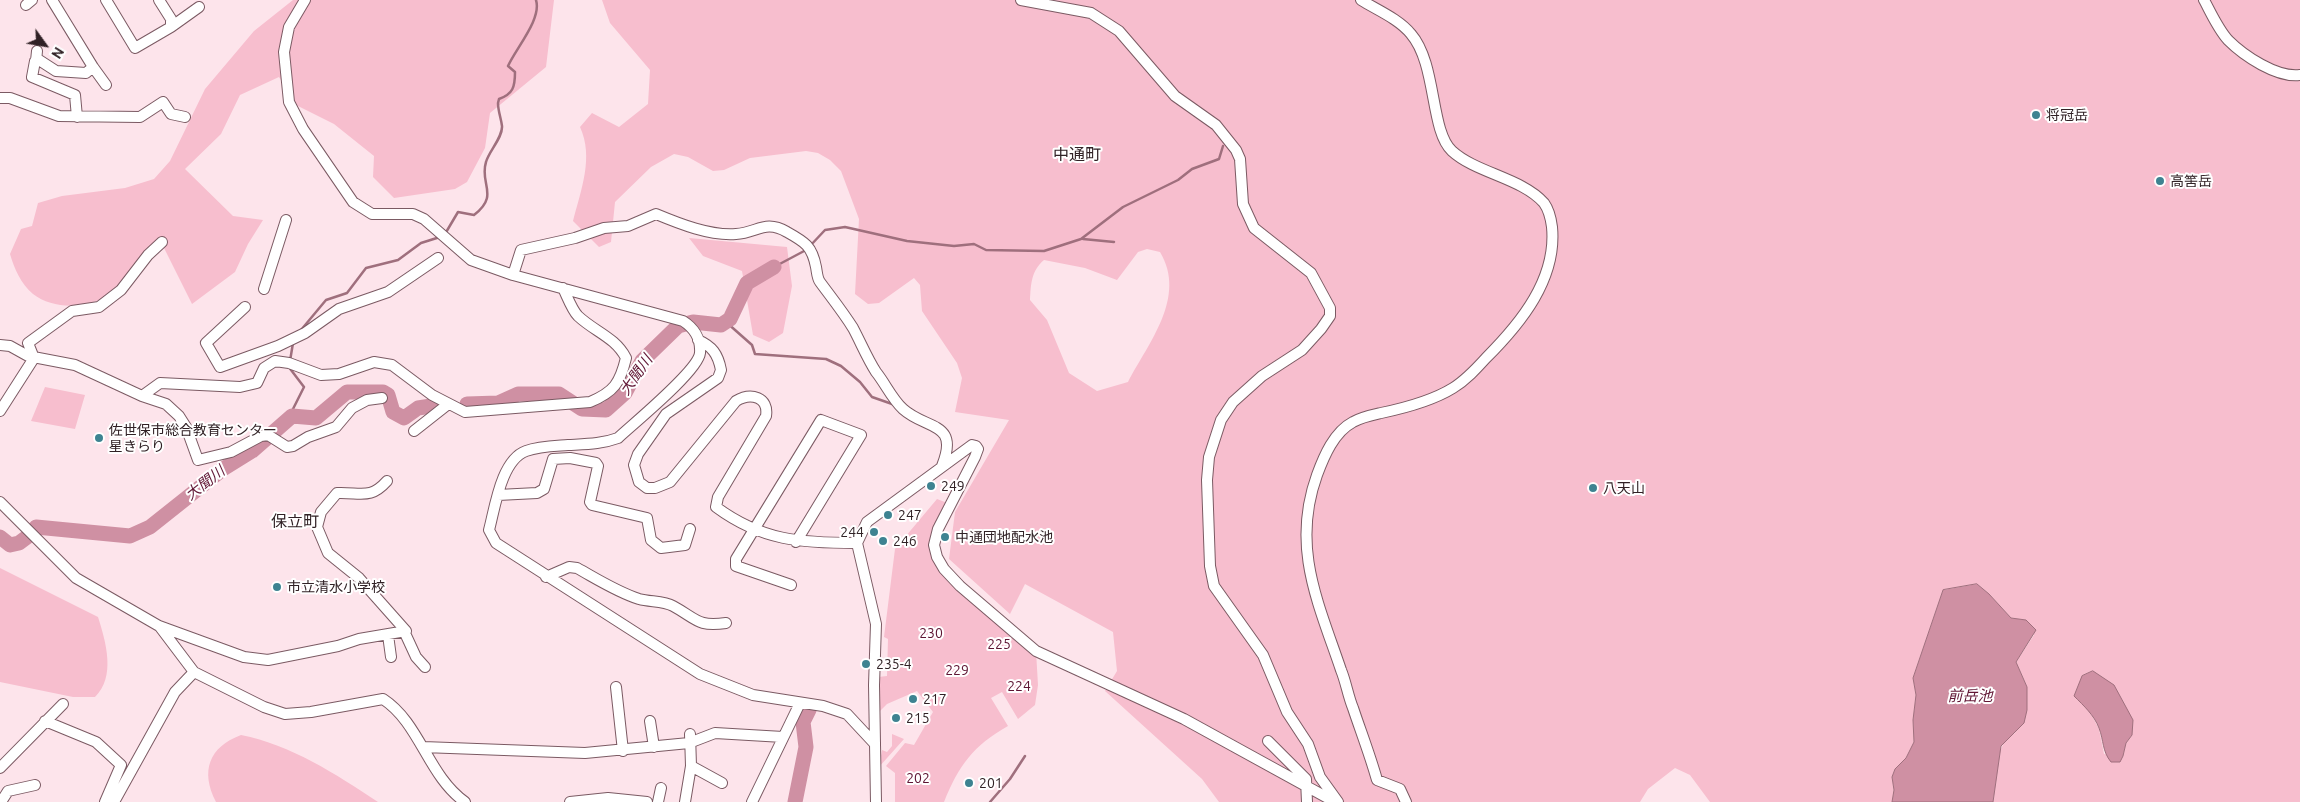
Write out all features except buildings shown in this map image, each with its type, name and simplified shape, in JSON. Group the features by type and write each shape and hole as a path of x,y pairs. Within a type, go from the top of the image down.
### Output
{"street":[{"path":"52,0 93,67 106,84"},
{"path":"106,0 135,48 171,27 199,7"},
{"path":"159,0 171,19 171,27"},
{"path":"304,0 289,27 284,52 289,102 303,129 353,202 372,214 412,214 424,219 471,260 512,275 683,320 693,327 698,340 700,353 691,370 618,438 605,442 549,446 524,452 511,463 498,494 489,530 492,538 546,577 700,674 753,695 823,706 847,714 867,725"},
{"path":"1021,0 1091,13 1119,31 1176,96 1216,125 1236,150 1240,159 1243,204 1254,228 1311,273 1330,308 1330,316 1321,330 1302,350 1262,376 1233,402 1221,420 1210,457 1207,480 1210,566 1214,586 1262,655 1287,712 1308,744 1320,777 1336,802"},
{"path":"1361,0 1405,28 1412,35 1423,53 1431,79 1434,102 1444,138 1451,151 1476,166 1500,175 1542,201 1551,219 1553,236 1550,260 1539,289 1518,324 1502,342 1467,378 1453,388 1428,400 1371,414 1352,422 1340,432 1322,462 1308,506 1305,535 1308,568 1314,594 1342,671 1352,707 1367,744 1377,780 1400,789 1406,802"},
{"path":"2204,0 2221,31 2229,41 2271,70 2283,75 2300,76"},
{"path":"77,117 75,95 32,77 32,71 37,56 39,60 56,71 86,73 93,67"},
{"path":"0,98 10,98 59,116 140,117 163,102 171,114 185,116"},
{"path":"512,275 522,250 575,238 604,228 628,226 656,214 690,228 736,234 766,225 784,230 808,245 815,260 819,281 833,298 853,330 871,365 901,407 912,416 936,426 946,438 948,451 941,467"},
{"path":"264,289 286,220"},
{"path":"34,358 28,343 72,311 99,307 121,290 148,255 162,242"},
{"path":"245,307 206,343 220,367 304,333 339,309 388,292 438,258"},
{"path":"142,396 160,383 240,387 257,383 264,368 275,361 292,364 321,375 339,374 374,362 392,365 447,405 465,412 590,402 607,395 622,377 626,358 621,348 605,334 577,316 563,288"},
{"path":"698,340 712,347 716,353 721,370 718,378 666,414 638,454 634,465 639,482 647,488 655,488 670,482 736,400 745,395 757,397 767,409 766,416 718,497 716,507 752,530 796,542 856,543"},
{"path":"0,345 10,346 34,358 54,359 75,365 142,396 166,404 179,416 186,427 198,460 231,452 262,436 268,435 287,447 293,446 308,437 336,427 352,408 367,400 382,398"},
{"path":"0,412 34,358"},
{"path":"414,431 447,405"},
{"path":"791,585 736,566 736,559 821,420 861,435 796,542"},
{"path":"876,802 877,770 868,745 867,725 876,713 872,686 876,624 856,543 868,522 966,448 976,446 978,449 975,457 938,529 934,545 937,557 944,569 1031,648 1042,655 1184,719 1336,802"},
{"path":"498,494 538,493 544,489 553,459 570,458 596,463 598,466 590,502 592,505 647,518 651,540 661,548 685,545 690,529"},
{"path":"387,482 377,492 368,494 357,492 337,493 321,512 317,527 328,553 365,584 406,630 404,631 416,657 425,667"},
{"path":"0,502 76,578 159,626 244,657 268,660 338,646 359,639 404,631"},
{"path":"546,577 569,567 577,568 621,592 640,599 672,606 687,616 709,625 726,623"},
{"path":"159,626 194,672 264,707 285,714 311,712 383,699 402,717 452,791 465,802"},
{"path":"388,635 391,658"},
{"path":"114,802 175,692 194,672"},
{"path":"616,687 623,751"},
{"path":"752,802 800,703"},
{"path":"0,768 63,704"},
{"path":"45,721 96,742 120,765 105,802"},
{"path":"650,721 654,747"},
{"path":"867,725 868,745"},
{"path":"423,747 585,753 654,747 716,733 783,737"},
{"path":"685,802 691,766 689,738"},
{"path":"1268,741 1306,779 1306,802"},
{"path":"691,766 722,783"},
{"path":"2,802 8,791 35,785"},
{"path":"658,802 661,788"},
{"path":"570,802 608,798 647,802"}],"green space":[{"path":"293,0 554,0 546,67 490,113 485,148 467,182 455,189 394,198 373,177 374,156 334,124 296,105 279,77 240,95 221,134 185,169 233,216 263,220 248,244 235,272 192,304 159,238 110,294 92,303 71,306 61,305 51,303 33,294 18,276 10,254 21,229 32,226 38,203 62,196 125,188 154,179 170,161 205,89 254,31"},
{"path":"602,0 2300,0 2300,802 1993,802 1995,773 1999,754 2008,738 2015,733 2027,687 2016,662 2034,635 2026,620 2011,618 1977,584 1943,590 1913,678 1916,695 1913,720 1914,742 1906,758 1895,769 1892,777 1894,790 1892,802 1710,802 1690,775 1675,768 1648,789 1640,802 1219,802 1202,779 1105,691 1117,671 1113,632 1025,584 1010,614 949,559 955,512 1009,420 955,412 962,378 957,363 922,311 920,285 914,278 879,303 868,304 855,294 859,219 841,171 830,160 818,153 806,151 750,158 724,170 713,171 688,157 674,154 651,167 615,202 611,242 599,247 573,221 585,174 586,162 584,138 580,127 592,113 619,127 648,104 650,70 610,23","holes":["1147,249 1160,252 1167,269 1169,286 1162,319 1128,382 1097,391 1069,373 1047,320 1030,300 1031,283 1034,273 1044,260 1085,268 1117,280 1138,252","2090,712 2132,735 2126,743 2123,756 2104,754 2099,729"]},
{"path":"689,238 787,247 792,286 783,333 769,342 753,335 742,271 703,256"},
{"path":"45,387 85,395 75,429 31,421"},
{"path":"937,499 950,504 938,529 937,557 1036,651 1038,685 1035,705 1018,719 1002,692 991,698 1008,726 976,749 955,777 944,802 895,802 895,773 886,766 905,743 914,745 933,712 917,691 887,704 878,713 878,677 887,676 888,639 884,637 895,549"},
{"path":"0,568 98,617 106,648 107,669 105,680 95,697 73,697 0,682"},
{"path":"892,734 904,739 879,767 882,750 887,752 892,746"},
{"path":"241,735 295,753 346,781 378,802 216,802 209,780 208,770 210,761 221,746"}],"water":[{"name":"前岳池","path":"1977,584 2011,618 2026,620 2036,630 2016,662 2027,687 2027,710 2024,723 2001,746 1993,802 1892,802 1894,790 1892,777 1895,769 1906,758 1914,742 1913,720 1916,695 1913,678 1943,590"},
{"path":"2093,671 2114,685 2133,720 2132,735 2126,743 2120,762 2111,762 2108,758 2097,723 2074,696 2082,676"}],"waterway":[{"path":"445,234 458,212 474,215 482,208 486,201 486,162 502,130 498,103 499,99 507,95 514,86 515,72 508,66 532,24 537,8 536,0"},
{"path":"810,246 825,230 845,227 907,241 954,246 974,244 986,250 1044,251 1081,239 1123,207 1178,180 1192,169 1219,159 1223,146"},
{"path":"301,330 326,300 347,293 366,268 398,260 421,243 440,237"},
{"path":"1083,239 1114,242"},
{"path":"774,267 806,250"},
{"name":"大聞川","path":"467,404 498,403 518,394 559,394 582,409 606,410 625,393 642,361 678,326 693,322 721,325 730,319 747,283 774,267"},
{"path":"726,322 752,345 755,354 826,359 841,366 860,382 872,397 895,405"},
{"path":"290,361 293,343"},
{"path":"288,366 304,387 293,409 292,416"},
{"name":"大聞川","path":"36,527 130,536 150,527 223,469 252,451 292,416 316,418 347,392 383,392 388,395 393,412 404,418 418,408 431,406"},
{"name":"大聞川","path":"0,537 10,545 19,543 27,537"},
{"path":"795,802 806,747 803,722 809,710"},
{"path":"990,802 1010,779 1025,756"}],"place":[{"name":"将冠岳","path":"2036,115"},
{"name":"高筈岳","path":"2160,181"},
{"name":"佐世保市総合教育センター 星きらり","path":"99,438"},
{"name":"249","path":"931,486"},
{"name":"八天山","path":"1593,488"},
{"name":"247","path":"888,515"},
{"name":"244","path":"874,532"},
{"name":"中通団地配水池","path":"945,537"},
{"name":"246","path":"883,541"},
{"name":"市立清水小学校","path":"277,587"},
{"name":"235-4","path":"866,664"},
{"name":"217","path":"913,699"},
{"name":"215","path":"896,718"},
{"name":"201","path":"969,783"}],"district":[{"name":"中通町","path":"1077,155"},
{"name":"保立町","path":"295,522"}],"park label":[{"name":"230","path":"931,633"},
{"name":"225","path":"999,644"},
{"name":"229","path":"957,670"},
{"name":"224","path":"1019,686"},
{"name":"202","path":"918,778"}]}
